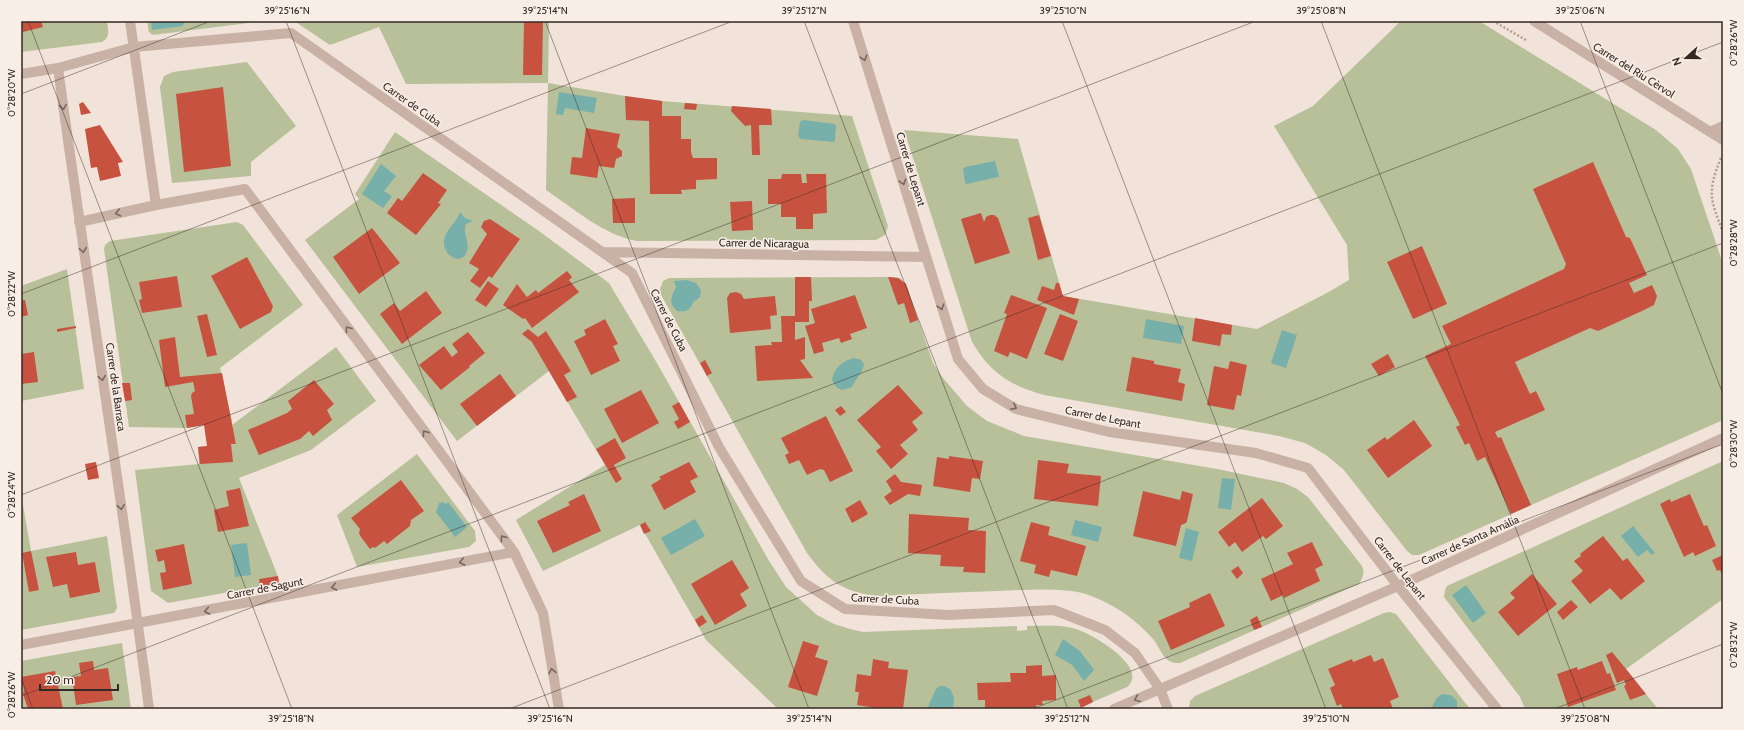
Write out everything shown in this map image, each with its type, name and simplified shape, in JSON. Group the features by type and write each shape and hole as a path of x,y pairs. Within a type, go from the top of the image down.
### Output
{"street":[{"path":"130,21 156,205"},
{"name":"Carrer de Lepant","path":"853,21 958,359 983,389 1016,408 1068,423 1109,432 1256,453 1308,468 1398,586 1497,709"},
{"name":"Carrer del Riu Cèrvol","path":"1534,21 1722,139"},
{"name":"Carrer de Cuba","path":"21,74 58,68 134,47 291,33 632,273 719,446 801,581 845,609 949,614 1054,610 1105,630 1135,653 1160,689 1168,709"},
{"name":"Carrer de la Barraca","path":"58,68 149,709"},
{"path":"1710,132 1723,126"},
{"path":"79,222 156,205 245,190 514,552 543,613 559,709"},
{"name":"Carrer de Nicaragua","path":"602,252 926,257"},
{"name":"Carrer de Santa Amàlia","path":"1114,709 1398,586 1723,438"},
{"name":"Carrer de Sagunt","path":"21,646 514,552"}],"path":[{"path":"1721,158 1711,185 1711,199 1723,232"}],"green space":[{"path":"21,21 107,21 108,36 102,42 21,52"},
{"path":"147,21 264,21 153,35 149,32"},
{"path":"294,21 549,21 548,83 406,84 379,27 330,45"},
{"path":"1401,21 1479,21 1656,130 1678,149 1691,169 1723,264 1723,420 1419,555 1412,555 1407,551 1344,470 1326,455 1305,443 1279,436 1044,395 1021,387 1002,377 986,362 972,342 904,130 1018,139 1063,296 1257,329 1349,280 1347,245 1274,126 1313,106"},
{"path":"247,62 296,126 251,162 251,176 172,183 160,87 164,76 173,72"},
{"path":"548,83 662,101 852,116 888,226 885,235 876,240 637,241 613,233 590,220 546,190"},
{"path":"395,132 539,231 609,283 654,358 768,559 786,587 817,615 834,624 863,632 1017,626 1017,631 1027,630 1027,626 1070,627 1084,632 1106,645 1125,662 1131,671 1132,679 1127,687 1077,709 778,709 706,640 640,525 543,571 516,520 605,465 549,371 457,441 305,240 359,199 355,194"},
{"path":"237,222 243,225 303,305 220,368 232,421 187,428 129,427 104,249 105,245 110,241"},
{"path":"67,269 84,389 21,401 21,286"},
{"path":"669,278 900,278 906,284 933,363 943,378 967,406 987,421 1024,436 1217,469 1284,483 1297,489 1308,497 1362,566 1363,575 1359,584 1180,663 1174,663 1166,659 1153,639 1139,624 1114,607 1086,594 1066,590 1042,590 953,592 879,596 856,592 838,584 814,563 807,553 661,295 660,289 663,281"},
{"path":"336,347 376,401 311,450 239,478 277,574 279,583 168,603 151,591 135,470 199,464 198,447 236,444 232,425"},
{"path":"417,454 475,531 476,541 469,547 357,567 337,515"},
{"path":"1723,461 1723,599 1626,669 1658,709 1525,709 1520,697 1444,597 1447,586"},
{"path":"21,505 23,505 31,551 107,536 117,608 114,613 21,630"},
{"path":"1390,612 1396,614 1470,709 1189,709 1190,701 1195,696 1384,613"},
{"path":"122,643 131,709 21,709 21,661"}],"water":[{"path":"151,21 184,21 183,26 152,30"},
{"path":"559,92 597,98 594,113 565,108 563,115 556,114"},
{"path":"803,120 834,124 836,126 834,142 801,139 798,136 800,122"},
{"path":"995,161 998,177 967,184 965,183 963,169 965,167"},
{"path":"381,164 396,176 384,191 392,196 383,208 362,194"},
{"path":"460,212 465,218 473,221 466,224 465,227 468,248 465,256 457,259 453,258 446,251 444,241 446,233"},
{"path":"687,280 696,283 701,290 700,297 687,310 677,311 671,303 676,287 674,281"},
{"path":"1146,319 1184,326 1181,344 1143,338"},
{"path":"1282,330 1297,335 1286,368 1271,363"},
{"path":"854,358 861,360 864,364 861,373 852,387 842,390 836,387 832,380 833,376 839,366"},
{"path":"1222,478 1235,479 1231,510 1218,508"},
{"path":"443,502 446,504 448,502 467,527 455,537 436,512 439,503"},
{"path":"695,519 705,536 671,555 661,538"},
{"path":"1075,520 1102,527 1098,542 1071,535"},
{"path":"1633,526 1655,553 1652,555 1647,550 1638,557 1621,536"},
{"path":"1186,528 1199,532 1192,561 1179,558"},
{"path":"247,543 251,575 235,577 231,545"},
{"path":"1466,585 1486,613 1473,623 1452,595"},
{"path":"1063,639 1080,651 1094,670 1084,681 1072,665 1055,655"},
{"path":"940,686 945,686 951,690 954,698 953,709 927,709 936,689"},
{"path":"1442,694 1451,695 1457,701 1457,709 1431,709 1436,699"}],"building":[{"path":"21,21 41,21 43,27 23,32"},
{"path":"524,21 543,21 542,75 523,75"},
{"path":"223,87 231,166 184,172 176,94"},
{"path":"625,96 662,101 662,116 681,116 681,139 691,139 691,152 693,158 717,158 717,179 696,180 696,189 681,190 682,194 650,194 649,121 626,120"},
{"path":"83,102 91,113 81,115 79,104"},
{"path":"685,103 697,104 696,110 684,109"},
{"path":"732,106 771,109 772,125 759,125 760,155 752,155 751,125 745,126 731,111"},
{"path":"100,125 123,162 118,163 121,176 100,181 97,167 91,168 85,129"},
{"path":"586,128 620,134 617,147 622,151 622,156 616,159 614,168 599,166 597,178 570,174 572,157 582,158"},
{"path":"1593,162 1626,237 1630,238 1647,275 1629,283 1634,293 1652,285 1657,296 1654,305 1642,311 1598,331 1590,328 1515,362 1530,394 1536,391 1545,410 1495,432 1498,438 1501,437 1531,505 1511,514 1485,457 1477,461 1469,443 1465,445 1456,427 1460,425 1425,356 1451,344 1442,326 1564,269 1566,264 1533,189"},
{"path":"423,173 447,190 438,203 441,204 416,235 387,213 398,198 402,201"},
{"path":"782,174 801,174 802,183 807,183 806,174 826,174 827,213 813,214 813,229 796,229 796,217 781,217 781,204 768,204 768,179 781,179"},
{"path":"635,198 635,223 613,223 612,199"},
{"path":"752,201 753,230 732,231 730,202"},
{"path":"981,213 984,222 986,217 990,215 994,215 998,218 1010,253 975,264 961,219"},
{"path":"1039,215 1051,256 1038,260 1028,218"},
{"path":"490,219 520,239 492,278 489,276 480,288 470,281 479,269 469,263 487,234 481,227 484,221"},
{"path":"372,228 400,263 359,294 333,257"},
{"path":"1422,246 1447,304 1413,319 1387,262"},
{"path":"247,257 273,306 271,312 240,329 211,276"},
{"path":"567,271 572,277 569,280 579,292 532,328 525,318 523,319 503,305 517,284 527,297 536,290 538,293"},
{"path":"177,276 182,307 142,313 139,300 142,299 139,282"},
{"path":"795,277 811,277 812,301 809,301 809,322 795,322 795,340 805,337 805,359 800,360 813,378 757,381 755,346 772,345 771,342 782,342 781,316 795,316"},
{"path":"888,277 898,278 906,284 918,320 910,323 904,303 898,305"},
{"path":"488,281 499,289 486,307 475,300"},
{"path":"1056,283 1059,283 1063,296 1079,299 1074,315 1037,300 1042,286 1054,290"},
{"path":"426,291 442,313 402,344 380,314 394,303 400,311"},
{"path":"736,292 741,294 744,299 775,296 777,315 770,316 771,329 730,333 727,298 730,293"},
{"path":"855,295 867,328 850,334 852,339 841,343 839,338 822,343 824,351 814,354 805,326 815,323 811,309"},
{"path":"1011,295 1047,308 1027,359 1010,352 1008,357 994,351 1007,314 1004,313"},
{"path":"21,300 25,300 28,315 21,317"},
{"path":"207,314 217,355 207,357 197,316"},
{"path":"1060,314 1078,321 1063,361 1044,354"},
{"path":"1195,318 1232,325 1231,335 1222,334 1220,346 1192,341"},
{"path":"605,319 618,344 613,346 620,361 591,375 574,341 586,335 584,330"},
{"path":"76,326 76,328 57,332 57,329"},
{"path":"528,329 538,337 546,331 571,371 564,375 577,397 567,402 532,342 522,334"},
{"path":"468,332 485,353 441,390 419,365 444,346 452,357 458,352 452,344"},
{"path":"175,337 180,377 222,373 236,444 231,444 233,462 200,464 198,447 207,446 204,425 187,428 185,415 194,414 191,396 195,391 193,382 165,387 159,340"},
{"path":"34,352 38,382 21,384 21,354"},
{"path":"1388,354 1395,367 1379,376 1371,364"},
{"path":"1132,357 1154,361 1154,364 1181,369 1178,382 1185,384 1182,401 1126,391"},
{"path":"705,360 712,373 707,376 700,363"},
{"path":"1230,361 1247,365 1241,396 1237,395 1234,410 1207,405 1214,366 1228,369"},
{"path":"500,374 516,396 477,426 460,404"},
{"path":"314,380 334,404 327,410 332,420 313,436 309,431 300,439 259,455 248,430 287,413 292,409 288,401"},
{"path":"122,383 130,383 132,400 125,401"},
{"path":"898,385 923,413 912,422 918,430 900,445 908,454 891,469 876,451 881,447 857,420"},
{"path":"641,390 659,423 622,443 604,409"},
{"path":"679,402 690,422 678,429 674,422 679,419 672,406"},
{"path":"841,406 846,412 840,416 835,410"},
{"path":"826,416 853,471 830,482 824,470 820,469 807,475 799,460 789,464 785,455 789,453 781,438"},
{"path":"1414,420 1432,446 1388,478 1367,450 1385,437 1387,440"},
{"path":"615,438 626,458 614,465 622,479 616,483 596,449"},
{"path":"949,456 983,461 980,479 972,478 970,492 933,486 937,457 949,459"},
{"path":"1038,460 1069,464 1067,473 1101,476 1098,506 1034,499"},
{"path":"96,462 99,478 88,480 85,464"},
{"path":"689,462 698,477 690,481 696,492 664,510 651,485 661,479 659,477"},
{"path":"895,474 901,482 922,485 920,496 908,494 890,505 884,497 892,491 886,481"},
{"path":"401,480 424,511 411,520 410,526 387,544 384,541 375,548 373,547 370,549 359,533 360,529 351,518"},
{"path":"240,488 249,526 218,532 214,510 229,506 226,491"},
{"path":"1143,491 1180,500 1182,491 1193,494 1187,521 1181,525 1176,546 1133,536"},
{"path":"584,494 601,531 553,553 537,521 570,505 568,502"},
{"path":"1690,494 1704,526 1707,525 1716,546 1695,556 1693,552 1684,557 1660,504 1670,499 1671,502"},
{"path":"1262,498 1283,526 1266,539 1263,536 1242,552 1235,542 1229,547 1218,532"},
{"path":"860,500 868,514 852,523 845,509"},
{"path":"909,514 969,518 968,530 986,531 985,573 963,572 964,567 940,566 941,555 908,553"},
{"path":"645,522 651,531 644,534 640,525"},
{"path":"1031,522 1050,527 1048,535 1086,546 1077,576 1051,570 1049,577 1034,573 1036,565 1020,561"},
{"path":"1603,536 1623,561 1627,558 1645,581 1621,600 1610,588 1590,604 1571,581 1583,571 1574,561 1581,556 1580,554"},
{"path":"1312,542 1323,565 1315,569 1320,581 1284,598 1283,595 1271,601 1261,579 1293,564 1287,553"},
{"path":"184,544 192,584 163,590 160,573 166,572 164,560 158,562 155,550"},
{"path":"31,551 39,590 29,592 22,553"},
{"path":"76,552 78,565 95,562 100,592 70,598 67,584 53,587 46,557"},
{"path":"1723,555 1723,577 1720,570 1717,571 1712,560"},
{"path":"732,560 749,588 740,594 747,606 715,625 691,584"},
{"path":"1238,566 1243,573 1237,579 1231,571"},
{"path":"1532,574 1557,604 1518,636 1498,612 1515,598 1510,593"},
{"path":"278,576 279,583 260,587 259,579"},
{"path":"1210,593 1225,626 1171,650 1158,621 1190,607 1189,603"},
{"path":"1571,600 1578,607 1563,620 1557,612"},
{"path":"702,615 707,622 699,627 695,620"},
{"path":"1257,616 1262,627 1254,630 1250,620"},
{"path":"803,641 819,646 815,657 828,661 817,696 788,687"},
{"path":"1612,652 1646,694 1630,700 1624,686 1626,685 1624,680 1617,683 1606,655"},
{"path":"1371,655 1374,662 1383,658 1399,697 1390,701 1393,709 1343,709 1341,704 1337,706 1330,688 1335,685 1328,669 1352,659 1353,662"},
{"path":"873,659 889,662 888,668 908,670 903,709 882,709 857,705 859,692 855,692 857,674 871,676"},
{"path":"93,661 94,670 108,668 113,700 76,705 72,677 81,676 79,663"},
{"path":"1602,661 1607,674 1610,673 1616,690 1568,707 1557,674 1577,667 1578,670"},
{"path":"1042,665 1042,676 1056,675 1056,700 1042,701 1043,705 1036,705 1037,709 985,709 985,700 978,700 977,683 1011,682 1010,673 1026,673 1026,666"},
{"path":"55,671 63,709 28,709 23,694 24,690 21,677"},
{"path":"1090,695 1093,702 1081,708 1078,700"}]}
